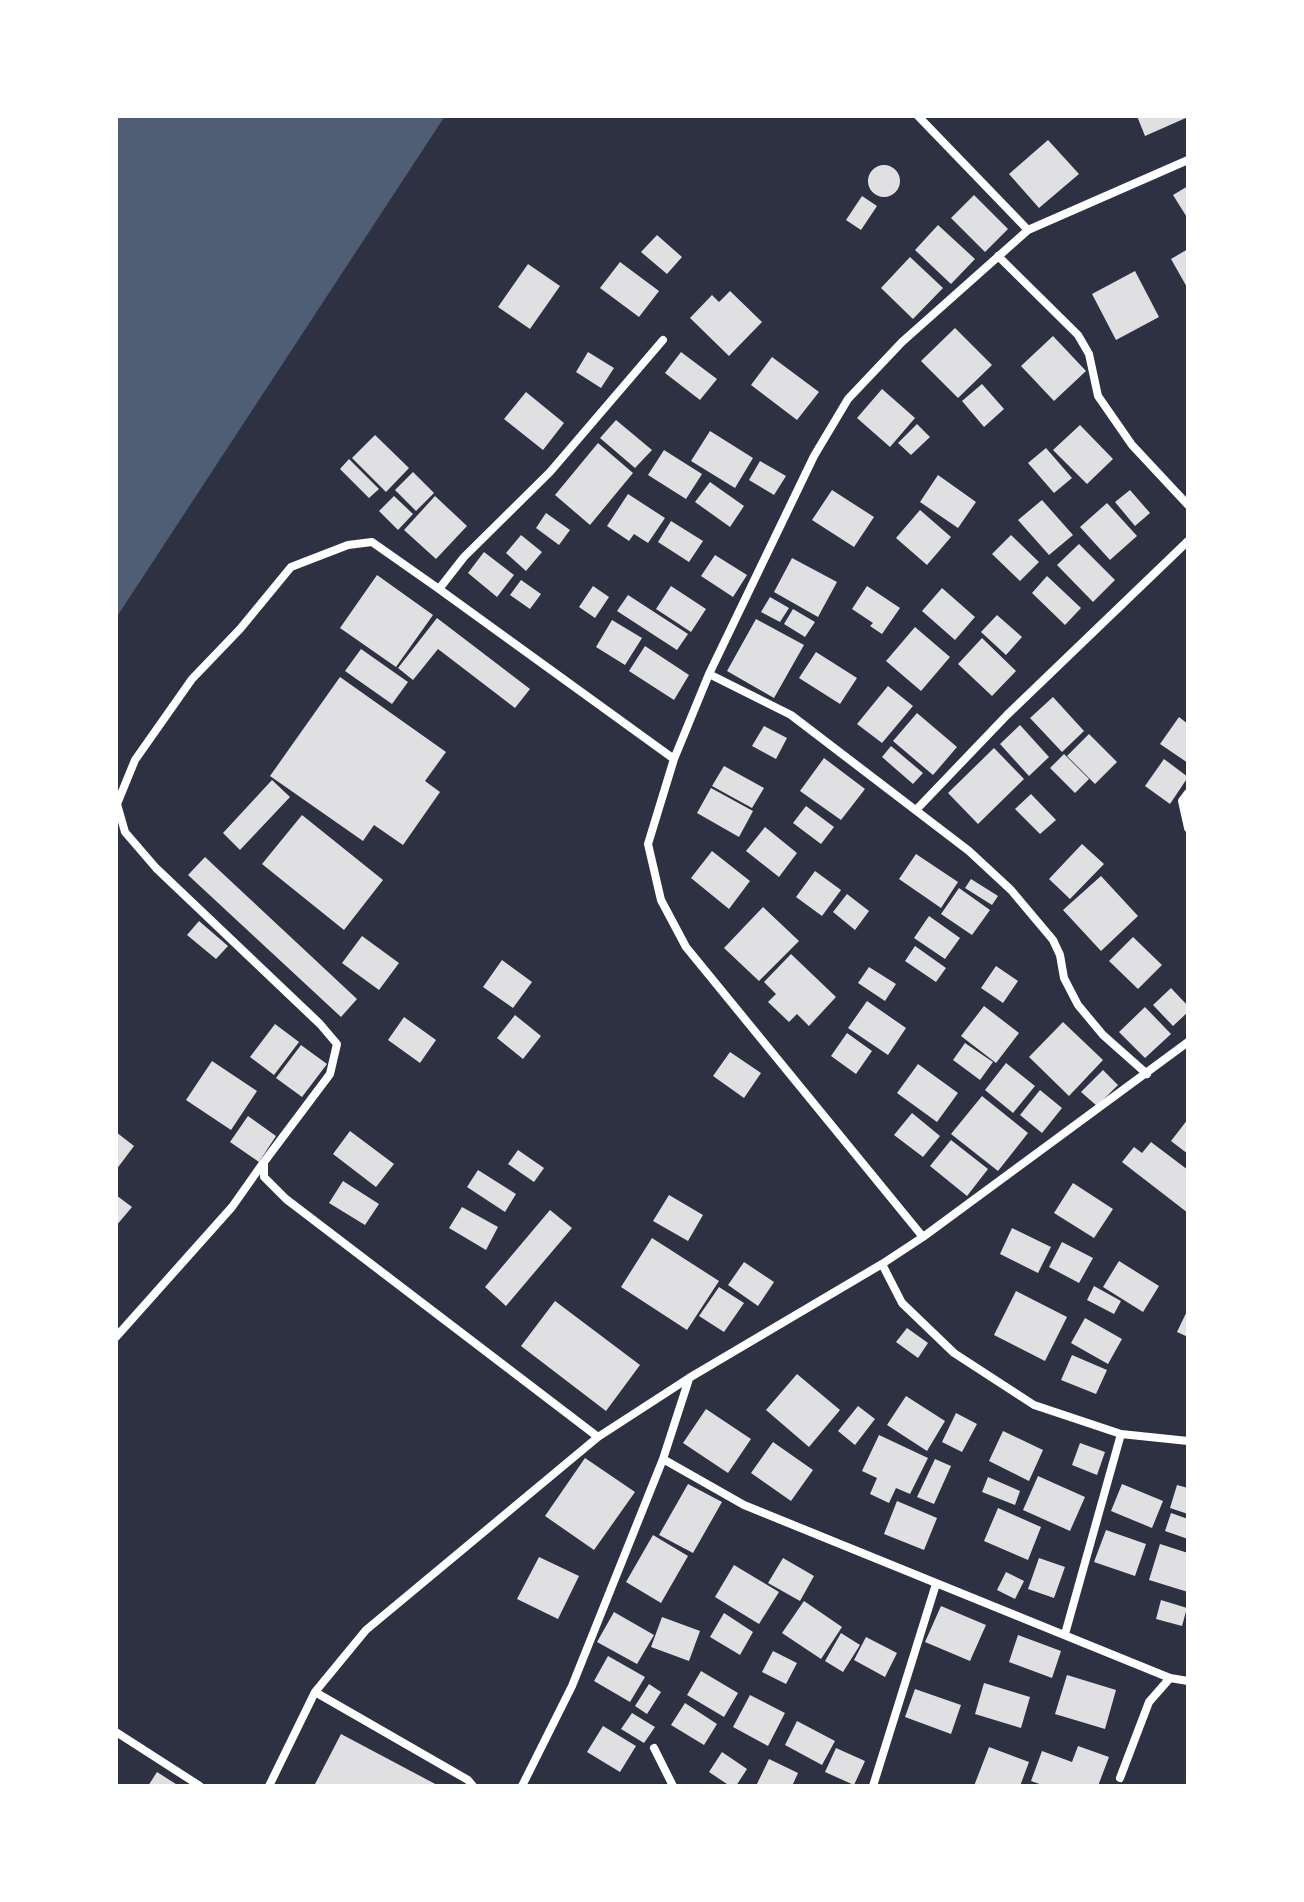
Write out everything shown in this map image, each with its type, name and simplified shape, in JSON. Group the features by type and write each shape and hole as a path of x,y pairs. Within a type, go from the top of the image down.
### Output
{"street":[{"path":"918,116 1028,230"},
{"path":"923,1237 686,947 661,900 648,844 674,759 709,674 814,456 848,399 902,342 1028,230 1188,160"},
{"path":"998,256 1078,335 1089,354 1098,396 1132,445 1188,505"},
{"path":"439,589 464,557 550,472 663,340"},
{"path":"916,810 1039,683 1188,541"},
{"path":"116,1337 232,1207 330,1074 337,1044 320,1024 156,868 125,832 117,804 135,760 192,679 240,629 291,567 348,545 372,542 674,759"},
{"path":"709,674 791,715 969,851 1011,890 1053,940 1060,955 1064,978 1078,1005 1103,1035 1147,1074"},
{"path":"1188,793 1182,801 1188,828"},
{"path":"269,1786 315,1692 366,1630 598,1437 689,1378 923,1237 1188,1042"},
{"path":"264,1162 264,1177 286,1199 598,1437"},
{"path":"882,1264 902,1303 954,1353 1034,1405 1121,1434 1188,1441"},
{"path":"522,1786 572,1686 663,1459 689,1378"},
{"path":"1065,1634 1121,1434"},
{"path":"663,1459 744,1505 1170,1678 1188,1681"},
{"path":"873,1786 936,1584"},
{"path":"1120,1778 1149,1702 1170,1678"},
{"path":"315,1692 468,1780 473,1786"},
{"path":"116,1732 200,1786"},
{"path":"654,1748 673,1786"}],"water":[{"path":"116,116 445,116 116,618"}],"building":[{"path":"1137,116 1188,116 1188,117 1145,136"},
{"path":"1048,140 1079,174 1039,208 1009,174"},
{"path":"884,165 896,169 900,181 896,193 884,197 872,193 868,181 872,169"},
{"path":"1188,186 1188,219 1173,195"},
{"path":"974,195 1008,229 985,252 951,218"},
{"path":"862,196 877,206 861,230 846,220"},
{"path":"938,225 975,259 951,284 915,250"},
{"path":"657,235 682,257 667,274 641,252"},
{"path":"1188,249 1188,289 1171,259"},
{"path":"910,257 943,288 913,319 881,288"},
{"path":"620,262 659,291 639,317 600,288"},
{"path":"528,264 560,286 530,329 498,307"},
{"path":"1135,271 1159,317 1116,340 1092,294"},
{"path":"730,291 762,322 729,356 690,318 712,295 719,302"},
{"path":"955,328 992,365 958,398 921,361"},
{"path":"1053,336 1086,371 1054,401 1021,366"},
{"path":"588,352 614,368 601,388 576,372"},
{"path":"681,352 717,379 700,400 665,373"},
{"path":"772,357 819,392 797,420 751,385"},
{"path":"982,384 1004,409 984,427 962,401"},
{"path":"882,389 915,418 890,447 857,418"},
{"path":"526,392 564,423 543,450 504,419"},
{"path":"616,420 652,450 635,468 600,438"},
{"path":"917,424 930,437 911,455 898,443"},
{"path":"1080,425 1113,459 1087,484 1053,450"},
{"path":"710,431 753,458 735,488 691,461"},
{"path":"375,435 409,468 386,492 352,458"},
{"path":"598,443 633,473 590,525 555,495"},
{"path":"1046,448 1072,478 1054,493 1028,463"},
{"path":"664,450 702,474 686,499 648,475"},
{"path":"349,459 379,489 369,498 340,469"},
{"path":"760,461 786,476 774,495 749,480"},
{"path":"413,472 434,493 416,511 395,490"},
{"path":"938,475 976,502 958,528 920,502"},
{"path":"710,482 744,506 730,527 695,502"},
{"path":"832,490 874,517 854,547 812,520"},
{"path":"1130,490 1150,513 1135,526 1115,502"},
{"path":"628,494 665,518 648,543 634,534 629,541 607,526"},
{"path":"394,496 413,514 398,530 379,511"},
{"path":"435,496 467,526 436,559 404,530"},
{"path":"1042,500 1073,535 1049,555 1018,520"},
{"path":"1107,503 1137,536 1110,560 1080,527"},
{"path":"920,510 951,537 927,565 896,538"},
{"path":"546,513 570,530 559,545 536,528"},
{"path":"671,521 703,541 689,562 658,542"},
{"path":"521,535 542,552 526,571 506,553"},
{"path":"1011,535 1039,562 1020,581 992,554"},
{"path":"1079,544 1115,580 1093,602 1057,565"},
{"path":"484,552 514,575 497,597 468,573"},
{"path":"715,555 747,575 733,597 701,576"},
{"path":"792,558 837,582 818,617 774,592"},
{"path":"377,575 433,615 396,667 340,628"},
{"path":"1047,576 1081,608 1065,625 1032,593"},
{"path":"521,580 541,594 530,609 510,595"},
{"path":"593,586 609,597 595,618 579,607"},
{"path":"671,586 706,609 691,632 656,609"},
{"path":"867,586 900,608 882,634 870,626 873,623 852,609"},
{"path":"942,588 975,617 955,640 922,611"},
{"path":"628,595 688,634 677,650 617,611"},
{"path":"770,597 789,608 780,622 761,612"},
{"path":"793,609 815,622 805,637 784,624"},
{"path":"997,615 1022,637 1006,655 981,632"},
{"path":"437,618 530,689 515,708 438,649 413,680 398,668"},
{"path":"756,619 804,645 774,698 727,671"},
{"path":"612,620 642,638 625,665 596,647"},
{"path":"915,627 950,657 921,691 886,661"},
{"path":"982,638 1016,671 992,696 958,664"},
{"path":"645,646 689,675 674,700 629,671"},
{"path":"361,649 408,682 392,704 345,671"},
{"path":"816,652 857,678 840,704 799,678"},
{"path":"340,677 446,752 425,781 440,792 403,845 374,825 363,841 270,776"},
{"path":"888,686 913,706 882,743 857,724"},
{"path":"1053,697 1084,731 1062,752 1030,718"},
{"path":"917,713 957,747 933,775 893,741"},
{"path":"1179,717 1188,724 1188,763 1160,744"},
{"path":"1020,725 1049,757 1029,776 1000,744"},
{"path":"764,726 787,738 776,759 752,746"},
{"path":"1089,734 1117,762 1095,784 1067,756"},
{"path":"891,746 923,773 913,784 882,757"},
{"path":"994,748 1024,779 978,824 948,793"},
{"path":"1064,754 1089,779 1075,793 1050,768"},
{"path":"824,758 865,789 841,820 800,791"},
{"path":"1164,759 1188,777 1170,804 1145,786"},
{"path":"724,766 764,788 752,808 712,786"},
{"path":"272,780 290,797 240,850 223,833"},
{"path":"711,788 753,811 739,837 697,813"},
{"path":"1031,794 1056,820 1040,834 1015,809"},
{"path":"806,806 834,827 821,844 793,823"},
{"path":"302,815 383,880 344,930 262,864"},
{"path":"765,827 797,853 779,877 746,851"},
{"path":"1082,844 1104,864 1070,899 1049,879"},
{"path":"712,851 750,881 729,909 691,878"},
{"path":"916,854 958,882 941,908 899,879"},
{"path":"205,857 357,999 341,1017 188,875"},
{"path":"815,871 841,890 822,916 796,897"},
{"path":"1101,876 1138,916 1101,951 1063,910"},
{"path":"971,879 998,896 992,905 965,888"},
{"path":"959,888 990,910 972,935 941,914"},
{"path":"847,894 869,911 855,930 833,912"},
{"path":"763,907 799,941 759,981 724,948"},
{"path":"929,916 960,938 945,959 914,938"},
{"path":"199,921 228,946 216,959 187,935"},
{"path":"362,936 399,963 379,990 342,963"},
{"path":"1133,937 1162,965 1138,989 1109,961"},
{"path":"915,946 946,968 936,982 905,961"},
{"path":"791,954 836,997 809,1026 797,1014 789,1022 768,1002 776,994 764,982"},
{"path":"502,960 532,982 513,1008 483,987"},
{"path":"996,966 1018,981 1003,1003 981,988"},
{"path":"869,967 896,984 885,1001 858,983"},
{"path":"1171,988 1188,1006 1188,1012 1173,1026 1153,1005"},
{"path":"867,1001 906,1028 888,1055 848,1028"},
{"path":"984,1006 1019,1033 996,1063 961,1036"},
{"path":"1145,1007 1171,1034 1145,1058 1119,1032"},
{"path":"515,1015 541,1036 523,1059 497,1038"},
{"path":"404,1017 436,1040 420,1063 388,1040"},
{"path":"1063,1022 1103,1060 1069,1096 1029,1057"},
{"path":"275,1024 299,1042 274,1075 250,1057"},
{"path":"847,1033 872,1051 856,1074 831,1056"},
{"path":"965,1043 993,1062 980,1080 953,1060"},
{"path":"301,1045 327,1064 302,1097 276,1078"},
{"path":"730,1052 761,1073 744,1098 713,1076"},
{"path":"212,1061 257,1091 231,1130 186,1100"},
{"path":"1006,1063 1035,1086 1013,1113 985,1090"},
{"path":"918,1064 958,1093 937,1122 897,1093"},
{"path":"1103,1070 1118,1085 1097,1106 1081,1092"},
{"path":"1040,1090 1062,1108 1042,1133 1020,1115"},
{"path":"982,1096 1028,1133 998,1171 951,1134"},
{"path":"912,1113 940,1136 923,1157 894,1135"},
{"path":"248,1116 276,1136 259,1162 230,1142"},
{"path":"1188,1119 1188,1154 1171,1141"},
{"path":"350,1131 394,1164 376,1187 333,1154"},
{"path":"116,1132 134,1146 116,1170"},
{"path":"951,1140 988,1169 967,1196 930,1166"},
{"path":"1151,1142 1188,1170 1188,1213 1122,1162 1134,1147 1142,1153"},
{"path":"518,1150 544,1168 534,1182 508,1164"},
{"path":"478,1170 516,1194 505,1212 467,1187"},
{"path":"343,1181 379,1204 365,1225 329,1203"},
{"path":"1073,1183 1113,1209 1094,1238 1054,1213"},
{"path":"116,1195 132,1207 116,1226"},
{"path":"669,1195 703,1215 688,1241 653,1221"},
{"path":"462,1207 498,1227 486,1250 449,1228"},
{"path":"550,1210 572,1228 506,1306 485,1287"},
{"path":"1012,1228 1051,1247 1038,1273 1000,1254"},
{"path":"652,1238 719,1281 687,1330 621,1287"},
{"path":"1062,1242 1093,1258 1079,1283 1049,1267"},
{"path":"1119,1261 1159,1286 1143,1312 1103,1287"},
{"path":"744,1262 774,1282 758,1306 728,1285"},
{"path":"1094,1286 1121,1301 1114,1314 1087,1300"},
{"path":"719,1287 744,1303 724,1332 699,1316"},
{"path":"1016,1291 1067,1317 1045,1361 994,1335"},
{"path":"555,1301 640,1365 606,1411 521,1346"},
{"path":"1188,1309 1188,1337 1177,1332"},
{"path":"1085,1318 1122,1339 1108,1364 1071,1343"},
{"path":"907,1328 928,1343 918,1358 896,1342"},
{"path":"1072,1355 1107,1370 1096,1394 1061,1380"},
{"path":"797,1374 840,1410 809,1447 766,1410"},
{"path":"906,1396 945,1421 927,1451 887,1425"},
{"path":"858,1406 875,1419 855,1445 838,1431"},
{"path":"706,1409 751,1439 728,1473 683,1443"},
{"path":"956,1413 977,1424 962,1452 942,1442"},
{"path":"1003,1431 1043,1450 1029,1481 989,1461"},
{"path":"879,1435 928,1458 910,1494 896,1488 889,1503 870,1494 877,1478 862,1471"},
{"path":"773,1442 813,1470 791,1501 751,1473"},
{"path":"1080,1443 1105,1452 1097,1475 1072,1465"},
{"path":"585,1458 635,1492 594,1550 545,1516"},
{"path":"935,1459 951,1466 934,1504 917,1497"},
{"path":"1038,1476 1085,1497 1070,1531 1023,1510"},
{"path":"988,1477 1020,1491 1015,1505 982,1492"},
{"path":"688,1484 722,1502 693,1553 659,1535"},
{"path":"1122,1484 1163,1501 1152,1528 1111,1511"},
{"path":"1177,1485 1188,1488 1188,1514 1170,1508"},
{"path":"897,1501 937,1518 924,1550 884,1534"},
{"path":"998,1508 1041,1527 1028,1560 984,1541"},
{"path":"1171,1513 1188,1519 1188,1539 1165,1531"},
{"path":"1106,1530 1146,1544 1135,1576 1094,1562"},
{"path":"653,1535 688,1556 661,1603 626,1582"},
{"path":"1160,1544 1188,1553 1188,1592 1149,1580"},
{"path":"539,1557 579,1576 558,1619 517,1599"},
{"path":"783,1558 814,1576 800,1601 768,1583"},
{"path":"1039,1558 1065,1567 1054,1598 1028,1589"},
{"path":"734,1565 779,1592 759,1624 715,1597"},
{"path":"1006,1572 1024,1581 1015,1599 997,1590"},
{"path":"1161,1600 1187,1608 1182,1626 1156,1619"},
{"path":"804,1601 842,1627 821,1659 782,1633"},
{"path":"941,1606 986,1625 970,1661 925,1642"},
{"path":"614,1612 654,1635 637,1664 597,1642"},
{"path":"724,1613 753,1632 740,1655 710,1637"},
{"path":"662,1617 700,1631 689,1661 651,1647"},
{"path":"841,1633 860,1645 843,1672 825,1661"},
{"path":"1018,1635 1061,1651 1052,1678 1009,1662"},
{"path":"866,1637 897,1653 885,1677 854,1660"},
{"path":"773,1651 797,1663 786,1684 762,1672"},
{"path":"608,1656 645,1677 630,1702 594,1681"},
{"path":"701,1671 738,1693 724,1717 687,1695"},
{"path":"1067,1675 1116,1690 1105,1729 1055,1714"},
{"path":"984,1683 1030,1697 1021,1728 975,1714"},
{"path":"649,1684 661,1692 647,1714 635,1706"},
{"path":"915,1689 961,1705 951,1734 905,1717"},
{"path":"750,1695 785,1713 768,1746 733,1727"},
{"path":"685,1703 717,1724 704,1745 671,1725"},
{"path":"632,1713 655,1727 644,1743 621,1729"},
{"path":"797,1721 835,1741 822,1765 785,1745"},
{"path":"603,1726 636,1746 620,1772 587,1752"},
{"path":"341,1734 439,1786 314,1786"},
{"path":"1078,1746 1109,1757 1098,1786 1045,1786 1031,1781 1042,1751 1072,1762"},
{"path":"989,1747 1029,1762 1020,1786 974,1786"},
{"path":"836,1748 865,1761 854,1785 825,1772"},
{"path":"722,1752 747,1769 736,1786 730,1786 709,1772"},
{"path":"769,1759 798,1773 792,1786 756,1786"},
{"path":"157,1772 179,1786 148,1786"}]}
